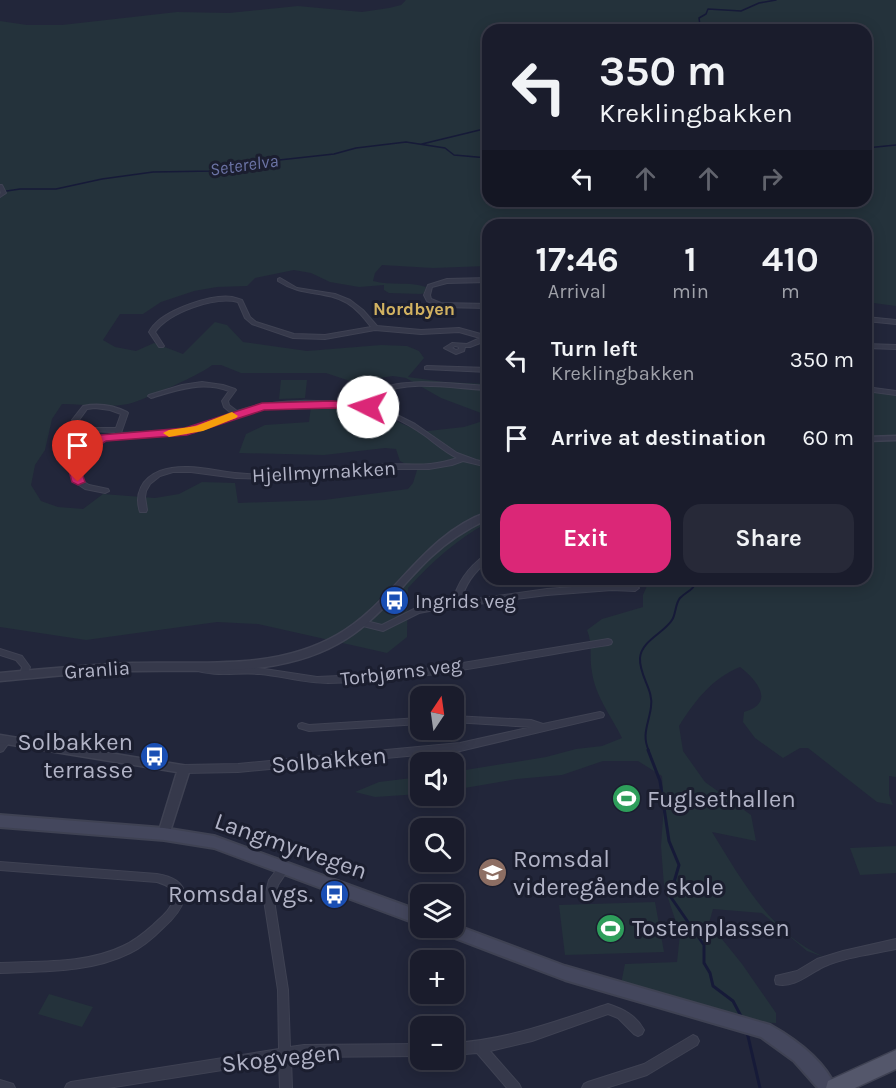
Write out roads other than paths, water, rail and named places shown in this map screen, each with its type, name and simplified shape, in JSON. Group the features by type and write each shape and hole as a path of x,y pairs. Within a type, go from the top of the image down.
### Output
{"main road":[{"name":"Langmyrvegen","path":"0,821 164,834 214,842 410,914"},
{"path":"464,935 565,973 764,1030 788,1043 806,1059 828,1088"},
{"path":"835,1088 894,1062"}],"street":[{"path":"482,279 439,282 430,286 427,295 429,300 440,305 482,306"},
{"path":"280,280 293,290 344,299 358,309 375,328"},
{"path":"161,346 152,332 158,322 206,302 226,297 240,301 248,318 254,323 293,336 325,337 375,328 421,332 459,330 482,336"},
{"path":"872,320 896,322"},
{"path":"462,346 482,340"},
{"path":"872,346 896,347"},
{"path":"427,368 482,370"},
{"path":"151,396 194,384 226,387 233,390 225,401 226,406 236,414"},
{"path":"368,407 369,400 375,394 398,385 482,388"},
{"path":"872,389 896,393"},
{"path":"105,491 87,487 78,482 74,467 80,452 85,447 117,433 124,413 119,410 85,407 75,420 87,430 117,433 187,432 236,414 275,405 368,407 415,426 461,459 482,464"},
{"path":"872,439 896,438"},
{"name":"Hjellmyrnakken","path":"143,510 140,494 145,484 151,478 170,470 194,469 252,477 345,473 391,466 428,470 461,459"},
{"name":"Granlia","path":"0,677 112,668 258,663 300,656 333,642 362,622 440,542 461,527 482,518"},
{"path":"456,604 461,587 469,573 482,562"},
{"path":"362,622 383,628 417,611 456,604 603,587 635,588"},
{"name":"Torbjørns veg","path":"194,666 207,672 238,670 306,679 340,680 388,676 608,642"},
{"path":"0,652 22,660 26,664 24,675"},
{"name":"Solbakken","path":"2,742 184,769 238,768 460,747 600,715"},
{"name":"Solbakken","path":"464,719 531,723 544,728"},
{"name":"Solbakken","path":"302,726 309,728 410,722"},
{"path":"164,834 184,769"},
{"path":"0,866 157,878 171,882 179,892 175,908 150,937 133,948 90,962 0,968"},
{"path":"285,867 273,883 269,900 283,990 286,1088"},
{"path":"780,980 799,976 832,959 896,944"},
{"path":"464,1049 480,1048 523,1037 608,1009 622,1014 638,1030"},
{"path":"588,1088 647,1069 693,1041"},
{"path":"480,1048 515,1088"},
{"name":"Skogvegen","path":"71,1088 119,1084 286,1053 410,1050"},
{"path":"0,1086 9,1088"}],"waterway":[{"path":"700,24 699,18 706,14 708,9 741,11 759,3 776,0"},
{"path":"422,144 482,129"},
{"name":"Seterelva","path":"0,192 20,189 56,189 102,179 153,172 214,171 234,165 334,154 356,148 406,142 445,148 454,155 482,157"},
{"name":"Seterelva","path":"872,147 896,145"},
{"path":"649,751 646,734 651,701 640,665 641,652 648,642 668,625 672,620 678,600 695,585"},
{"path":"648,750 660,781 669,841 679,865 670,896 704,945 704,963 710,973 713,986 733,1001 742,1018"},
{"path":"747,1032 760,1088"}],"place":[{"name":"Ingrids veg","path":"394,601"},
{"name":"Solbakken terrasse","path":"154,756"},
{"name":"Fuglsethallen","path":"626,799"},
{"name":"Romsdal videregående skole","path":"492,873"},
{"name":"Romsdal vgs.","path":"334,894"},
{"name":"Tostenplassen","path":"611,928"}],"district":[{"name":"Nordbyen","path":"414,309"}]}
